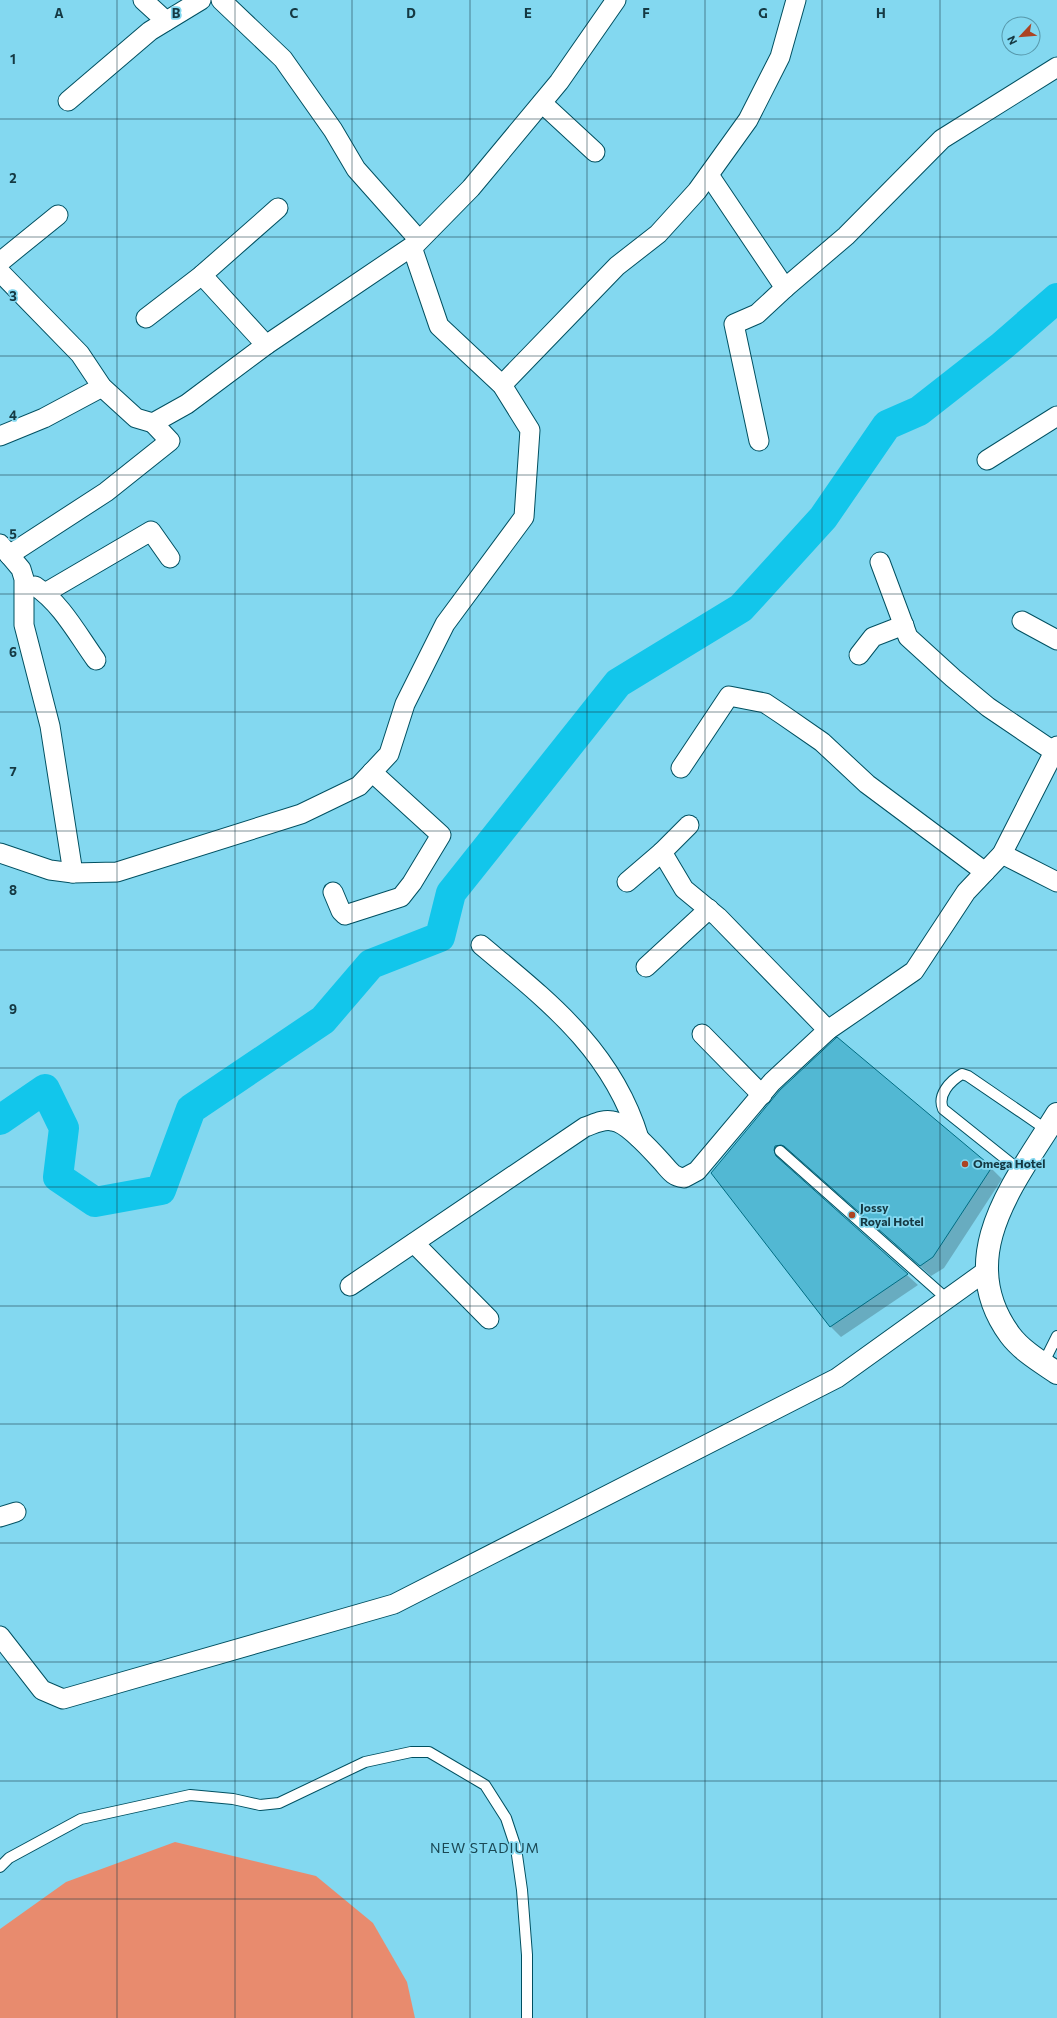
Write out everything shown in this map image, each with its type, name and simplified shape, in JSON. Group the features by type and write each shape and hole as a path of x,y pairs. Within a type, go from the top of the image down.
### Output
{"street":[{"path":"143,0 166,21"},
{"path":"68,101 150,31 201,0"},
{"path":"0,853 50,870 73,873 117,872 301,814 359,786 389,754 405,704 445,624 524,517 530,430 502,385 439,326 416,244 356,169 333,130 283,59 221,0"},
{"path":"153,423 187,404 266,345 416,244 471,188 559,82 616,0"},
{"path":"502,385 618,266 658,234 697,191 748,120 780,57 796,0"},
{"path":"759,441 734,324 757,314 846,236 942,139 1057,67"},
{"path":"542,102 595,152"},
{"path":"709,175 785,288"},
{"path":"146,318 202,275 278,208"},
{"path":"0,262 58,215"},
{"path":"0,272 80,354 102,387 136,418 153,423 170,441 106,492 5,550 21,569 24,579 24,625 50,726 73,873"},
{"path":"202,275 266,345"},
{"path":"0,436 44,418 102,387"},
{"path":"987,460 1057,416"},
{"path":"45,593 151,531 170,558"},
{"path":"350,1286 585,1127 603,1121 614,1121 623,1124 673,1176 684,1178 696,1171 772,1082 828,1030 914,971 966,892 1002,854 1055,749 988,707 953,678 908,637 880,562"},
{"path":"24,579 45,593 67,619 96,660"},
{"path":"1022,621 1057,640"},
{"path":"859,655 873,637 904,625"},
{"path":"681,768 729,696 765,703 822,742 867,784 985,872"},
{"path":"333,892 341,911 345,915 401,897 412,883 442,835 372,772"},
{"path":"627,882 662,852 689,825"},
{"path":"662,852 684,889 709,909 828,1030"},
{"path":"1002,854 1057,882"},
{"path":"646,967 709,909"},
{"path":"481,945 554,1006 599,1056 633,1117 640,1141"},
{"path":"702,1034 762,1095"},
{"path":"1050,1369 1031,1356 1010,1336 995,1308 986,1271 988,1246 999,1212 1052,1122"},
{"path":"414,1243 489,1319"},
{"path":"0,1636 42,1690 63,1699 394,1604 837,1378 986,1271"}],"lane":[{"path":"1022,1172 943,1109 940,1102 941,1097 955,1078 962,1074 1052,1122"},
{"path":"780,1151 947,1299"},
{"path":"1050,1369 1057,1336"},
{"path":"0,1867 8,1858 81,1819 190,1795 233,1799 260,1805 279,1803 365,1762 411,1752 429,1752 485,1785 506,1818 516,1848 522,1890 528,1955 527,2018"}],"shaded area":[{"path":"175,1842 316,1876 373,1923 407,1982 415,2018 0,2018 0,1929 66,1882"}],"building":[{"name":"Jossy Royal Hotel","path":"837,1037 992,1167 933,1257 920,1266 784,1146 775,1146 774,1150 776,1156 908,1274 830,1327 711,1173 780,1090"}],"waterway":[{"path":"0,1120 45,1089 64,1128 58,1177 95,1202 161,1190 191,1109 323,1020 371,964 440,937 451,893 618,683 741,608 823,518 887,425 919,411 1002,346 1057,298"}],"place":[{"name":"Omega Hotel","path":"965,1164"},
{"name":"Jossy Royal Hotel","path":"852,1215"}],"district":[{"name":"NEW STADIUM","path":"485,1848"}]}
